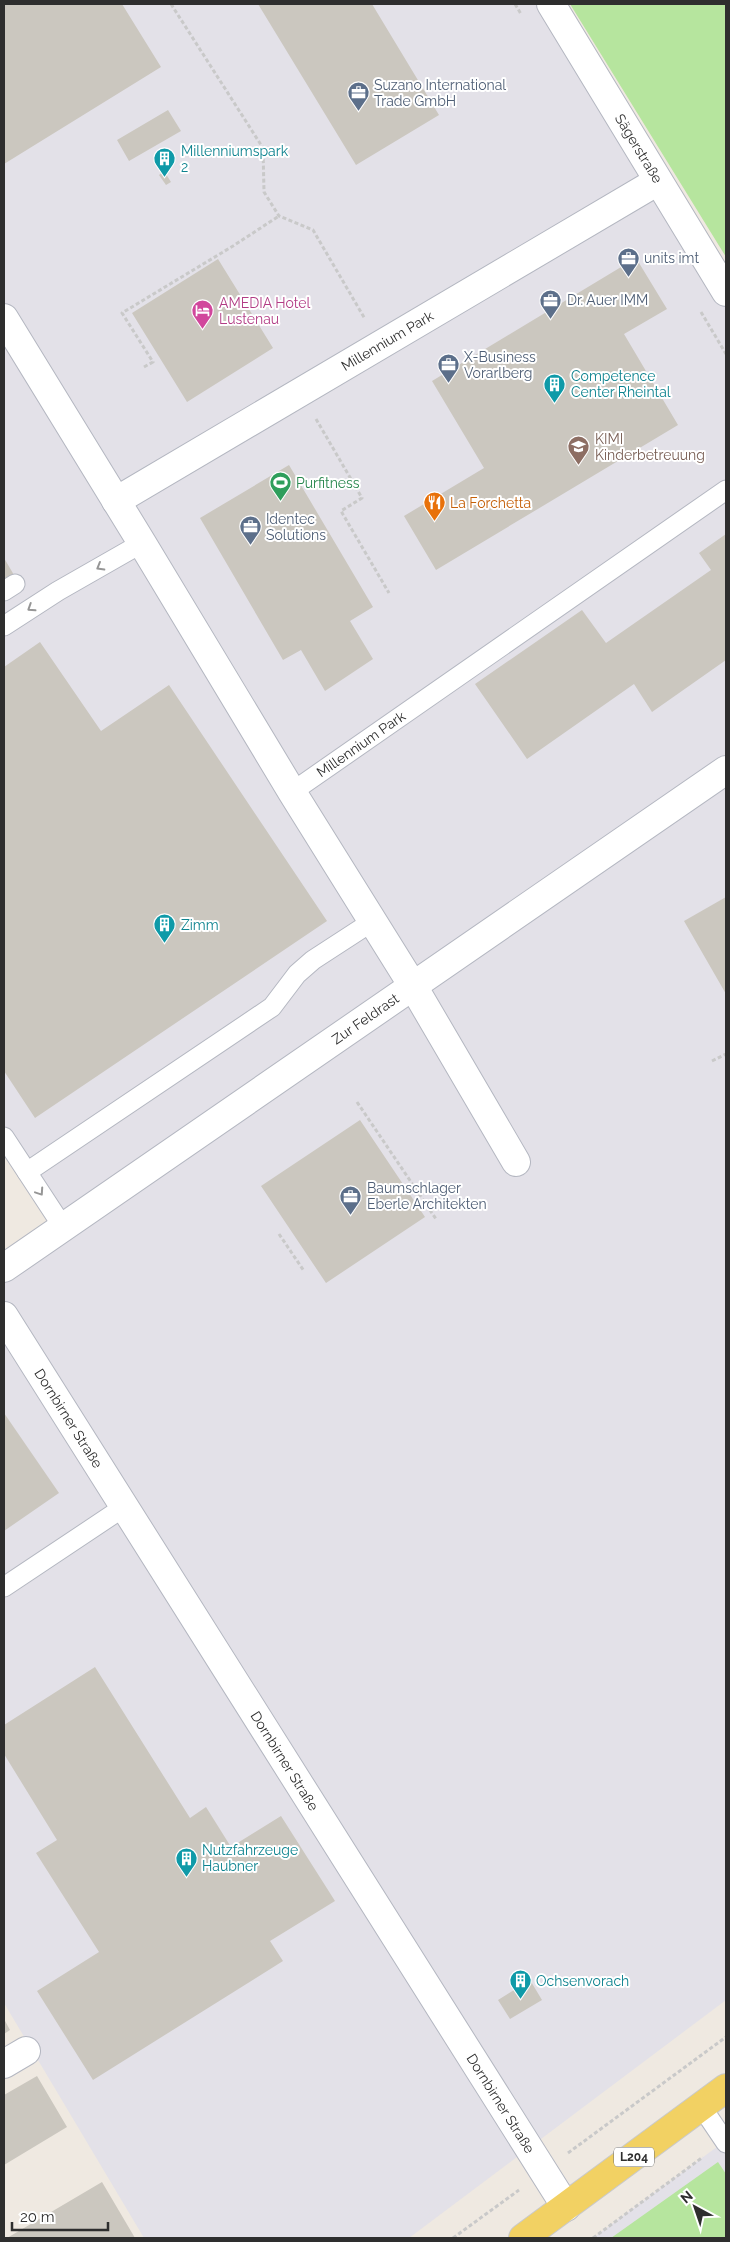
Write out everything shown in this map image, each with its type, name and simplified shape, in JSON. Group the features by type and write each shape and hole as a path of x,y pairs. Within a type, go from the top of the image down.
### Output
{"main road":[{"name":"L204","path":"523,2238 726,2088"}],"street":[{"name":"Sägerstraße","path":"551,4 726,292"},
{"name":"Millennium Park","path":"116,502 658,181"},
{"path":"4,318 142,542 292,792 413,986 516,1162"},
{"name":"Zur Feldrast","path":"4,1268 726,770"},
{"name":"Dornbirner Straße","path":"8,1334 124,1507 566,2207"}],"lane":[{"name":"Millennium Park","path":"292,792 726,490"},
{"path":"4,626 58,591 142,542"},
{"path":"27,1172 272,1007 297,974 313,960 373,921"},
{"path":"4,1137 63,1227"},
{"path":"4,1587 124,1507"},
{"path":"701,2106 726,2142"}],"path":[{"path":"171,4 263,148 264,192 279,216 313,230 380,346"},
{"path":"144,367 153,362 122,313 279,216"},
{"path":"300,393 362,498 341,511 389,593"},
{"path":"712,1062 726,1054"},
{"path":"357,1102 436,1219"},
{"path":"279,1234 304,1270"},
{"path":"580,2144 726,2037"},
{"path":"594,2238 726,2142"},
{"path":"453,2238 511,2197"}],"shaded area":[{"path":"4,4 550,4 726,299 726,2000 409,2238 144,2238 4,2003 4,1268 63,1227 4,1139"},
{"path":"726,2139 726,2238 593,2238 725,2141"}],"green space":[{"path":"570,4 726,4 726,257"},
{"path":"718,2162 726,2174 726,2238 611,2238"}],"building":[{"path":"4,4 122,4 161,67 4,164"},
{"path":"258,4 372,4 439,115 356,165"},
{"path":"168,110 181,131 129,161 117,140"},
{"name":"Millenniumspark 2","path":"164,171 171,182 166,185 159,175"},
{"name":"Competence Center Rheintal","path":"636,258 667,309 624,334 678,425 436,570 404,516 484,468 432,381"},
{"name":"AMEDIA Hotel Lustenau","path":"218,259 273,348 187,402 132,313"},
{"path":"289,465 373,607 350,621 373,659 325,691 301,650 283,660 200,518"},
{"path":"726,534 726,660 652,712 634,684 527,759 475,684 582,610 606,643 711,570 699,553"},
{"path":"4,558 14,575 4,582"},
{"path":"40,642 101,731 169,685 327,921 35,1118 4,1071 4,667"},
{"path":"726,897 726,994 684,921"},
{"path":"360,1120 425,1217 326,1283 261,1186"},
{"path":"4,1413 59,1493 4,1531"},
{"name":"Nutzfahrzeuge Haubner","path":"95,1667 190,1818 206,1807 231,1847 281,1816 335,1901 270,1941 283,1961 93,2080 37,1991 99,1952 36,1853 57,1840 4,1754 4,1725"},
{"name":"Ochsenvorach","path":"530,1980 542,2000 510,2019 498,2000"},
{"path":"4,2019 10,2030 4,2034"},
{"path":"37,2076 67,2127 4,2165 4,2095"},
{"path":"102,2182 135,2238 7,2238"}],"place":[{"name":"Suzano International Trade GmbH","path":"358,112"},
{"name":"Millenniumspark 2","path":"165,178"},
{"name":"units imt","path":"628,277"},
{"name":"Dr. Auer IMM","path":"551,319"},
{"name":"AMEDIA Hotel Lustenau","path":"203,330"},
{"name":"X-Business Vorarlberg","path":"448,384"},
{"name":"Competence Center Rheintal","path":"555,403"},
{"name":"KIMI Kinderbetreuung","path":"579,466"},
{"name":"Purfitness","path":"280,502"},
{"name":"La Forchetta","path":"434,522"},
{"name":"Identec Solutions","path":"250,546"},
{"name":"Zimm","path":"165,944"},
{"name":"Baumschlager Eberle Architekten","path":"351,1215"},
{"name":"Nutzfahrzeuge Haubner","path":"186,1877"},
{"name":"Ochsenvorach","path":"520,2000"}]}
